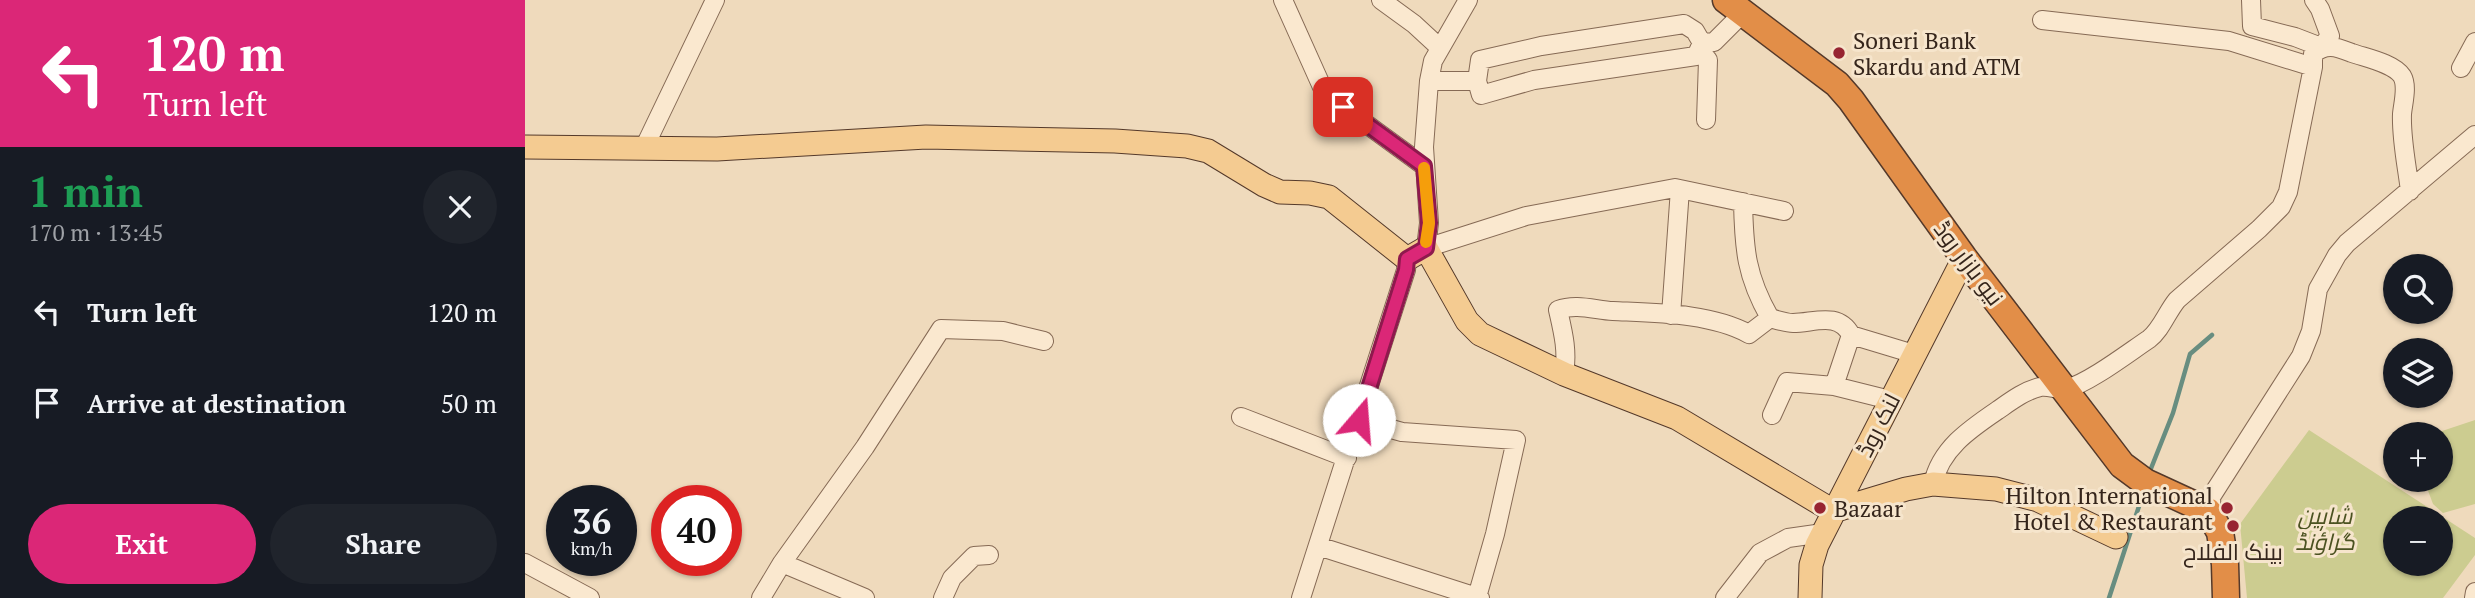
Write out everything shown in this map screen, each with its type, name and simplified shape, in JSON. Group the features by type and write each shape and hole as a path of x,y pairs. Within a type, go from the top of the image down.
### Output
{"highway":[{"name":"نیو بازار روڈ","path":"1734,6 1837,84 1851,100 1964,258 2122,466 2145,482 2208,511 2212,521"},
{"path":"2212,521 2220,532 2226,598"}],"main road":[{"path":"525,147 717,149 926,137 1115,141 1208,150 1280,192 1329,197 1416,254 1480,334 1564,374 1677,418 1833,511 1906,489 1933,484 1996,489 2038,500 2116,537"},
{"name":"لنک روڈ","path":"1809,598 1811,565 1833,511 1964,258"}],"street":[{"path":"645,148 715,0"},
{"path":"1283,0 1322,87 1343,107 1424,166"},
{"path":"1381,0 1440,48"},
{"path":"1301,598 1406,270 1429,223 1424,166 1429,81 1433,61 1468,0"},
{"path":"2251,0 2252,26 2321,47 2330,45 2392,68 2401,75 2404,84 2402,115 2410,191"},
{"path":"1933,484 1936,470 1967,430 2025,392 2044,386 2064,390 2156,334 2160,323 2178,300 2275,214 2288,192 2313,67 2312,54 2330,36 2316,1"},
{"path":"1706,120 1708,61 1699,49 1695,31 1685,24 1541,46 1480,60 1477,81 1481,95 1534,80 1699,49 1714,42 1734,6"},
{"path":"2042,20 2229,41 2313,67"},
{"path":"2461,68 2475,42"},
{"path":"1429,81 1477,81"},
{"path":"2212,521 2211,497 2301,356 2311,331 2318,289 2337,255 2347,243 2475,135"},
{"path":"1416,254 1526,216 1675,188 1784,211"},
{"path":"1671,315 1680,189"},
{"path":"1743,202 1744,242 1748,261 1755,291 1770,318 1793,323 1828,319 1848,328 1851,335 1834,386"},
{"path":"1564,374 1565,341 1558,310 1582,307 1671,315 1736,327 1749,334 1770,318"},
{"path":"761,598 782,563 865,447 941,329 1003,331 1044,341"},
{"path":"1851,335 1914,354"},
{"path":"1772,415 1787,382 1834,386 1890,400"},
{"path":"1241,417 1347,458"},
{"path":"1318,546 1479,597 1516,440 1402,432 1359,420"},
{"path":"1725,598 1760,553 1788,538 1823,533"},
{"path":"943,598 953,578 974,556 989,555"},
{"path":"525,563 590,598"},
{"path":"782,563 865,598"},
{"path":"2474,598 2475,592"}],"green space":[{"path":"2475,420 2475,504 2453,510 2453,506 2435,506 2428,492 2453,492 2453,427"},
{"name":"شاہین گراؤنڈ","path":"2309,430 2383,478 2383,492 2404,492 2426,506 2383,506 2383,576 2453,576 2453,524 2475,538 2475,555 2443,598 2247,598 2240,524"}],"waterway":[{"path":"2150,471 2173,413 2190,354 2212,335"},
{"path":"2109,598 2142,497"}],"slow traffic":[{"path":"1424,168 1429,223 1426,242"}],"place":[{"name":"Soneri Bank Skardu and ATM","path":"1839,53"},
{"name":"Bazaar","path":"1820,508"},
{"name":"Hilton International Hotel & Restaurant","path":"2227,508"},
{"name":"بینک الفلاح","path":"2233,526"}],"route":[{"path":"1343,107 1424,166 1429,223 1426,248 1407,259 1406,270 1359,420"}]}
